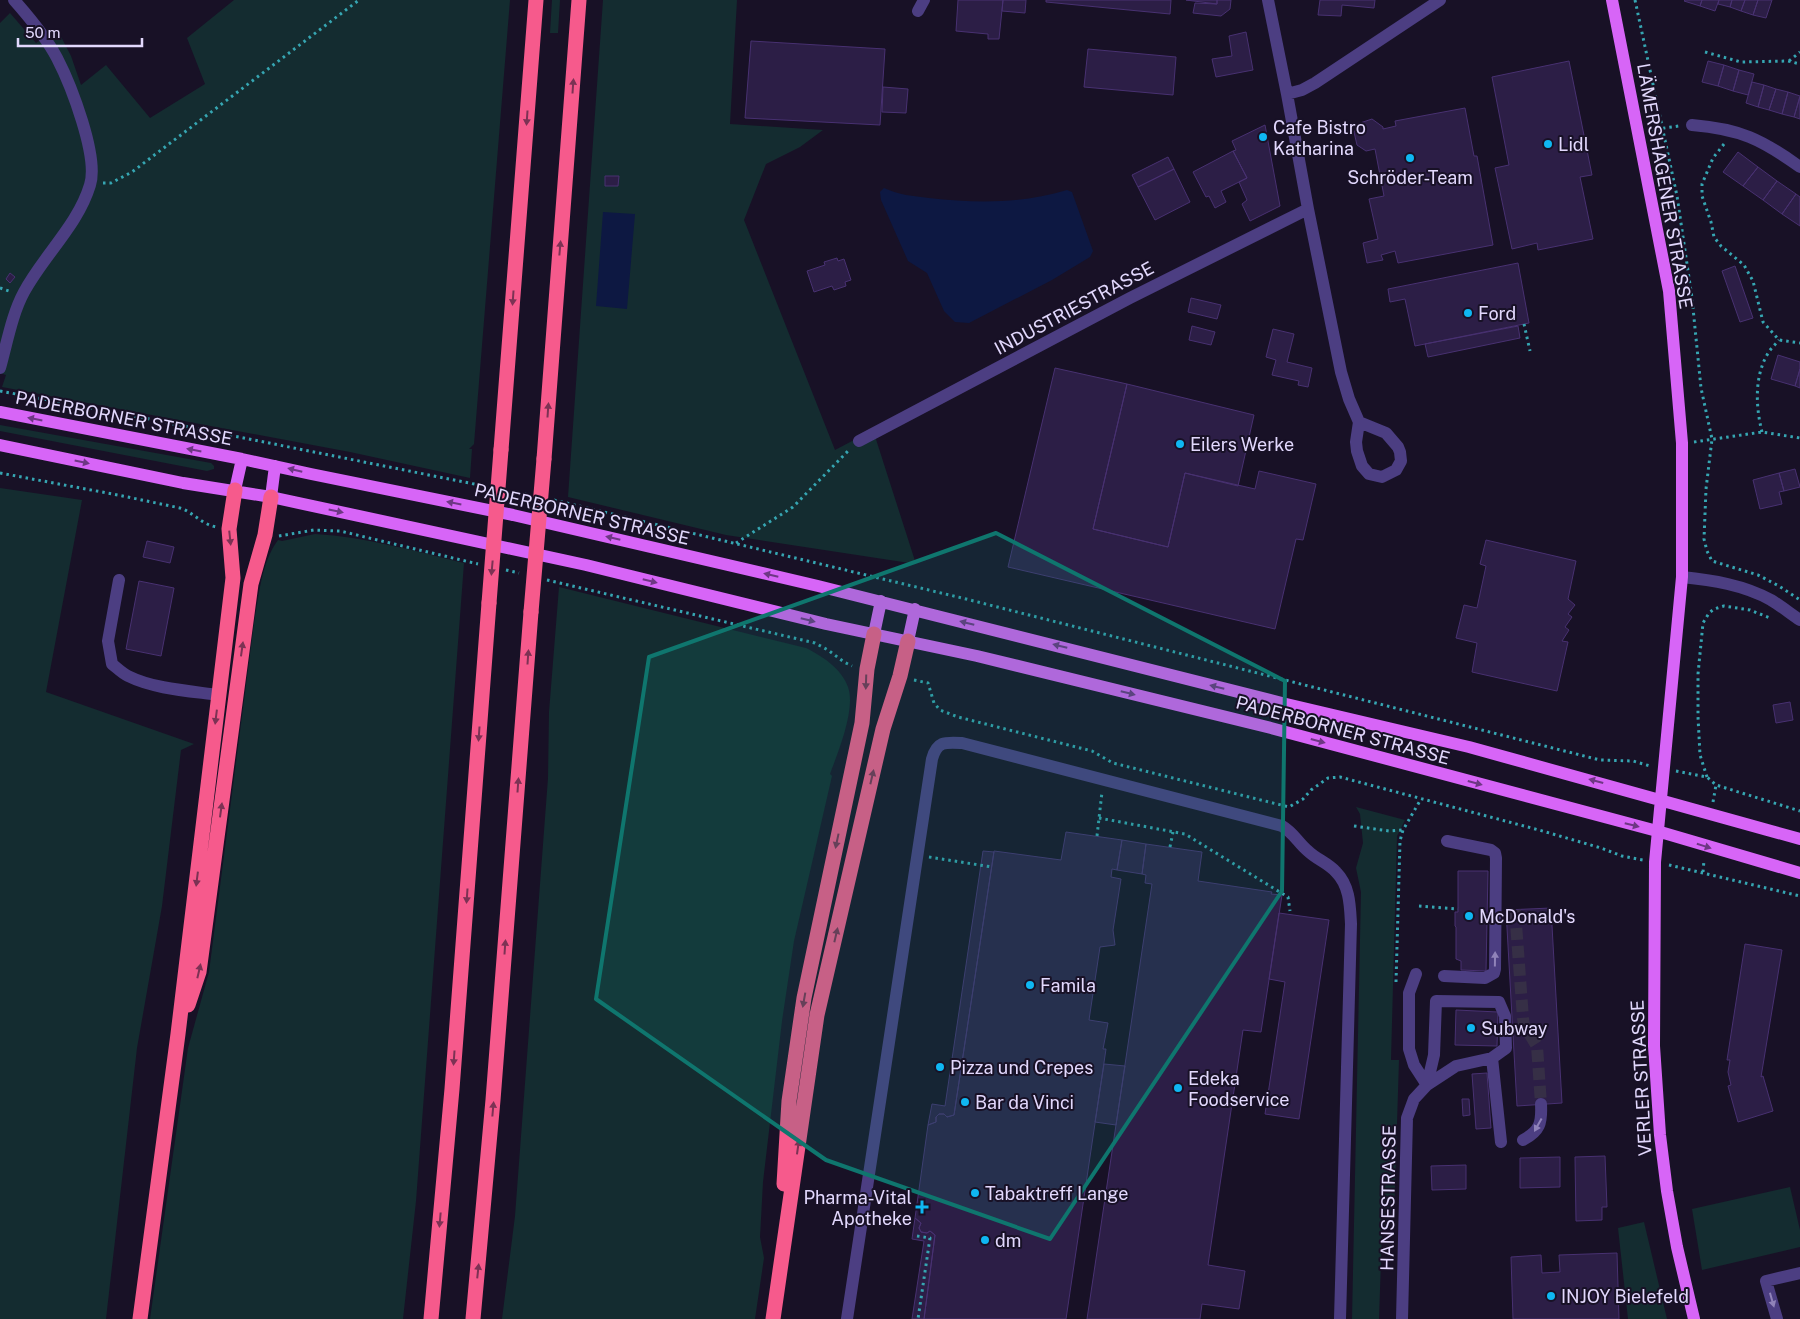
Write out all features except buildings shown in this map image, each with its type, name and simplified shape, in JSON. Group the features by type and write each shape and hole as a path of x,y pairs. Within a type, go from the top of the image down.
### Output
{"highway":[{"path":"431,1319 452,1089 536,0"},
{"path":"473,1319 493,1109 580,0"},
{"path":"140,1319 178,1034 233,578 229,529 235,490"},
{"path":"178,1034 199,972 251,584 265,535 271,497"},
{"path":"779,1282 789,1101 802,1008 862,723 866,669 874,634"},
{"path":"773,1319 817,1015 883,729 900,676 908,641"}],"main road":[{"name":"LÄMERSHAGENER STRASSE","path":"1612,0 1670,291 1682,443 1682,577 1657,831"},
{"name":"PADERBORNER STRASSE","path":"0,412 242,459 513,515 916,609 1282,703 1469,747 1800,839"},
{"name":"PADERBORNER STRASSE","path":"0,445 183,482 271,497 586,565 826,624 977,656 1262,726 1657,831 1800,873"},
{"name":"PADERBORNER STRASSE","path":"235,490 242,459"},
{"path":"271,497 275,466"},
{"path":"874,634 881,601"},
{"path":"908,641 916,609"},
{"name":"VERLER STRASSE","path":"1657,831 1655,862 1654,1046 1660,1135 1677,1247 1694,1319"}],"street":[{"path":"0,368 24,292 83,204 91,183 92,166 89,148 70,88 56,57 35,24 14,0"},
{"path":"1268,0 1288,94 1308,209 1341,372 1349,399 1359,422"},
{"path":"1288,94 1302,90 1315,83 1440,0"},
{"path":"1692,125 1733,131 1770,146 1800,167"},
{"name":"INDUSTRIESTRASSE","path":"859,441 1130,298 1308,209"},
{"path":"1682,577 1711,580 1744,588 1771,600 1800,620"},
{"path":"119,580 108,641 112,664 126,675 141,681 179,690 219,696"},
{"path":"847,1319 932,759 935,750 941,744 948,742 1282,826 1297,837 1305,849 1336,872 1342,879 1348,892 1351,924 1340,1319"},
{"path":"1444,976 1485,978 1494,973 1495,969 1495,853 1491,850 1447,841"},
{"path":"1416,974 1409,993 1409,1048 1414,1065 1427,1085"},
{"path":"1436,1001 1499,1002 1505,1016 1506,1048 1492,1058 1456,1066 1427,1085 1434,1055 1436,1001"},
{"path":"1492,1058 1501,1142"},
{"name":"HANSESTRASSE","path":"1402,1319 1407,1118 1414,1099 1427,1085"},
{"path":"1523,1140 1540,1126 1542,1119 1541,1104"},
{"path":"1777,1319 1766,1282 1800,1273"}],"path":[{"path":"91,183 111,183 132,172 359,0"},
{"path":"1705,52 1741,62 1788,61 1800,64"},
{"path":"1788,61 1800,52"},
{"path":"1639,131 1692,125"},
{"path":"1733,131 1713,158 1702,184 1702,196 1714,237 1721,246 1744,265 1753,281 1763,322 1779,340 1800,343"},
{"path":"1524,324 1530,350"},
{"path":"1762,432 1758,414 1759,380 1767,354 1779,340"},
{"path":"0,391 486,486"},
{"path":"1682,443 1762,432 1800,438"},
{"path":"736,544 793,507 859,441"},
{"path":"0,474 180,508 188,510 208,525 229,529"},
{"path":"504,490 532,496"},
{"path":"551,499 962,598 1600,760 1632,762 1707,777"},
{"path":"265,535 279,536 314,530 340,531 481,564"},
{"path":"500,569 520,574"},
{"path":"538,578 815,643 848,665"},
{"path":"1773,620 1750,610 1724,606 1714,609 1709,613 1703,623 1698,683 1700,755 1707,777 1716,785 1800,810"},
{"path":"928,683 934,703 944,712 1092,751 1113,763 1289,807 1303,799 1311,790 1328,778 1340,777 1557,835 1622,856 1703,872 1800,896"},
{"path":"1097,836 1106,759"},
{"path":"1396,986 1400,841 1421,798"},
{"path":"1099,818 1185,834 1288,897 1290,911"},
{"path":"1354,826 1390,831 1404,830"},
{"path":"1170,848 1173,832"},
{"path":"916,855 992,867"},
{"path":"1419,906 1458,909"},
{"path":"918,1319 930,1238 917,1236 921,1232"}],"highlighted area":[{"path":"996,533 1285,681 1282,891 1050,1239 826,1160 596,999 649,657"}],"green space":[{"path":"234,0 510,0 474,444 469,449 472,449 470,478 350,452 2,387 6,375 0,373 0,23 10,13 36,43 57,29 71,56 81,85 106,65 150,118 205,84 187,38"},
{"path":"552,0 560,0 558,33 550,33"},
{"path":"603,0 737,0 730,124 823,130 800,147 766,164 744,220 835,450 873,430 916,564 726,535 568,497"},
{"path":"0,425 211,463 214,469 207,471 0,431"},
{"path":"0,488 82,500 46,692 194,744 181,750 162,906 137,1048 106,1319 0,1319"},
{"path":"315,534 371,541 464,563 416,1201 403,1319 150,1319 188,1048 209,972 254,623 264,569 278,540 282,541"},
{"path":"559,587 806,648 825,659 836,669 848,687 850,707 848,718 830,774 832,776 794,941 782,1021 763,1182 760,1237 764,1258 755,1319 502,1319 515,1216 548,778 549,712"},
{"path":"1356,807 1405,820 1397,836 1391,1060 1399,1060 1394,1219 1382,1231 1379,1319 1352,1319 1361,892 1356,868 1363,843 1360,814"},
{"path":"1790,1187 1800,1230 1800,1247 1702,1270 1692,1209"},
{"path":"1644,1222 1667,1319 1628,1319 1618,1228"}],"water":[{"path":"884,188 912,196 981,201 1033,198 1067,190 1072,192 1093,251 1090,257 1052,280 969,323 955,322 944,311 927,273 908,261 881,200 880,192"},
{"path":"603,212 635,214 627,309 596,306"}],"tunnel":[{"path":"1515,910 1523,1018 1524,1025 1537,1046 1541,1104"}],"place":[{"name":"Cafe Bistro Katharina","path":"1263,137"},
{"name":"Lidl","path":"1548,144"},
{"name":"Schröder-Team","path":"1410,158"},
{"name":"Ford","path":"1468,313"},
{"name":"Eilers Werke","path":"1180,444"},
{"name":"McDonald's","path":"1469,916"},
{"name":"Famila","path":"1030,985"},
{"name":"Subway","path":"1471,1028"},
{"name":"Pizza und Crepes","path":"940,1067"},
{"name":"Edeka Foodservice","path":"1178,1088"},
{"name":"Bar da Vinci","path":"965,1102"},
{"name":"Tabaktreff Lange","path":"975,1193"},
{"name":"Pharma-Vital Apotheke","path":"922,1207"},
{"name":"dm","path":"985,1240"},
{"name":"INJOY Bielefeld","path":"1551,1296"}]}
